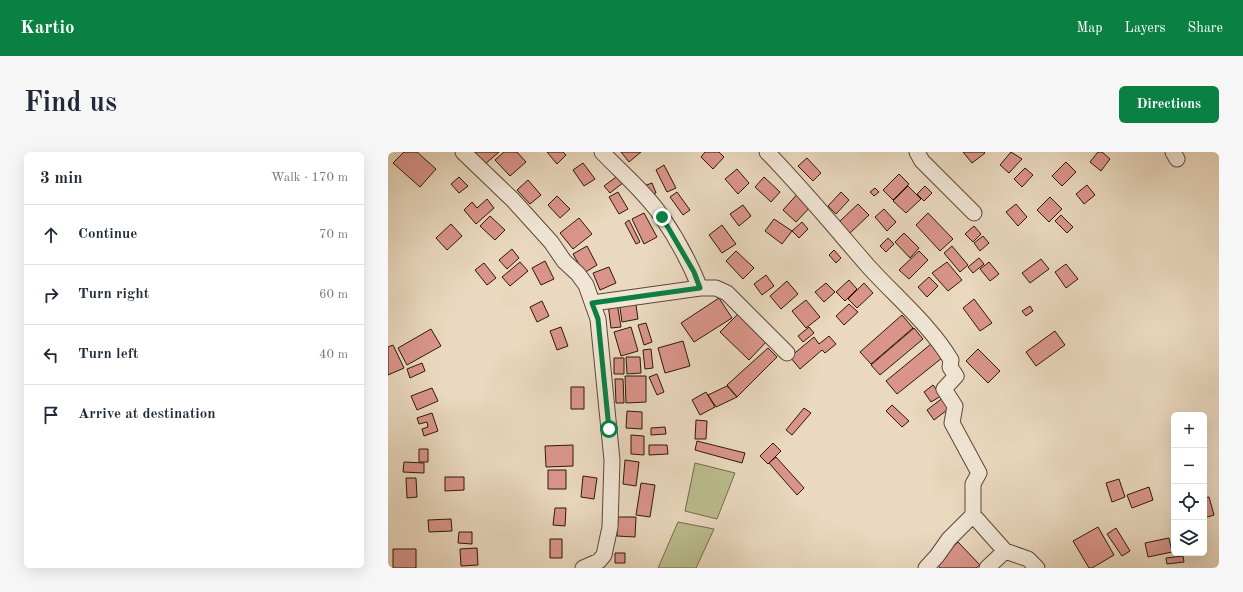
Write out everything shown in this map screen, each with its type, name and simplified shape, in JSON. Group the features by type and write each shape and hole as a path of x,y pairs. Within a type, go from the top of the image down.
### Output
{"street":[{"path":"464,152 513,200 551,242 564,261 578,274 586,285 598,319 612,460 610,520 604,555 599,561 583,568"},
{"path":"602,152 643,194 662,217 694,272 700,288"},
{"path":"767,152 806,192 868,266 933,336 951,360 950,367 956,376 944,390 955,406 952,423 979,473 972,484 973,515 1005,551 1028,559 1037,568"},
{"path":"917,152 922,161 974,213"},
{"path":"592,303 700,288 716,288 727,293 787,353"},
{"path":"926,568 949,539 973,515"},
{"path":"987,568 1005,551"}],"green space":[{"path":"695,463 735,473 717,519 685,511"},
{"path":"678,522 714,529 696,568 658,568"}],"building":[{"path":"404,152 417,152 436,169 420,187 393,163"},
{"path":"473,152 499,152 484,165"},
{"path":"504,152 517,152 526,162 510,176 495,160"},
{"path":"547,152 563,152 566,155 557,164"},
{"path":"621,152 641,152 629,162"},
{"path":"705,152 719,152 724,157 713,169 701,157"},
{"path":"963,152 984,152 985,153 972,163"},
{"path":"1011,152 1022,159 1009,173 1000,165"},
{"path":"1098,152 1102,152 1110,159 1101,171 1090,162"},
{"path":"807,158 821,173 813,181 798,166"},
{"path":"1066,162 1076,172 1062,186 1052,176"},
{"path":"583,163 595,179 584,186 573,170"},
{"path":"664,165 676,188 667,192 656,170"},
{"path":"1025,168 1033,175 1022,187 1014,179"},
{"path":"737,169 749,183 738,194 725,179"},
{"path":"899,174 909,184 893,200 883,190"},
{"path":"619,175 624,182 610,193 604,186"},
{"path":"459,177 468,186 459,193 451,184"},
{"path":"764,177 780,192 771,202 755,187"},
{"path":"528,180 541,195 530,204 517,190"},
{"path":"652,183 656,193 648,196 644,186"},
{"path":"1087,185 1095,195 1084,204 1076,194"},
{"path":"908,186 921,199 906,213 893,201"},
{"path":"925,186 932,193 924,201 917,194"},
{"path":"875,188 879,192 874,196 870,192"},
{"path":"800,191 814,203 796,222 783,210"},
{"path":"618,192 628,209 619,214 609,197"},
{"path":"677,192 690,210 683,215 670,197"},
{"path":"841,192 849,200 836,214 828,206"},
{"path":"557,196 570,209 560,218 548,205"},
{"path":"1050,197 1062,209 1049,222 1037,210"},
{"path":"487,199 494,208 476,224 464,210 472,202 477,208"},
{"path":"858,204 869,215 850,233 839,222"},
{"path":"1016,204 1027,217 1018,226 1006,212"},
{"path":"743,205 751,216 739,226 730,214"},
{"path":"884,209 896,222 887,231 875,217"},
{"path":"644,213 657,237 644,244 632,219"},
{"path":"928,213 953,239 940,251 916,225"},
{"path":"1061,215 1073,227 1067,233 1055,221"},
{"path":"490,216 505,230 495,240 480,226"},
{"path":"579,218 592,234 573,249 560,233"},
{"path":"774,219 792,231 782,244 765,231"},
{"path":"629,220 640,242 636,244 625,223"},
{"path":"802,222 808,229 799,238 792,231"},
{"path":"451,224 462,236 447,250 436,238"},
{"path":"722,225 736,244 722,253 709,235"},
{"path":"974,226 981,234 973,242 965,234"},
{"path":"904,233 919,248 910,258 895,242"},
{"path":"983,236 989,243 980,251 974,243"},
{"path":"888,238 894,244 886,252 880,246"},
{"path":"587,246 597,265 584,273 573,254"},
{"path":"952,246 968,265 960,272 944,253"},
{"path":"512,249 519,258 507,269 499,260"},
{"path":"834,250 841,258 836,263 829,255"},
{"path":"736,251 754,268 743,279 726,261"},
{"path":"919,251 928,260 909,279 899,270"},
{"path":"979,258 984,264 973,273 968,267"},
{"path":"1041,259 1049,269 1030,283 1022,273"},
{"path":"545,261 554,279 541,285 532,268"},
{"path":"520,262 528,271 510,286 502,277"},
{"path":"947,262 962,280 948,291 932,273"},
{"path":"989,262 999,274 990,281 980,269"},
{"path":"484,263 496,278 487,285 475,270"},
{"path":"1066,264 1078,279 1066,288 1055,272"},
{"path":"609,267 616,283 600,290 593,273"},
{"path":"766,275 774,286 762,295 754,284"},
{"path":"929,277 938,286 927,297 918,287"},
{"path":"849,280 857,289 845,301 836,292"},
{"path":"787,281 798,294 781,309 770,296"},
{"path":"826,283 835,292 824,302 815,292"},
{"path":"864,283 873,293 857,308 848,299"},
{"path":"635,298 638,319 622,322 619,301"},
{"path":"719,298 732,318 694,342 681,323"},
{"path":"974,299 992,323 980,331 963,308"},
{"path":"806,300 820,317 806,328 792,311"},
{"path":"542,301 549,316 537,322 530,307"},
{"path":"617,303 621,327 611,328 608,304"},
{"path":"849,304 858,312 844,325 836,316"},
{"path":"1030,306 1033,311 1026,316 1022,311"},
{"path":"738,314 767,341 749,360 720,332"},
{"path":"902,315 913,328 871,364 860,352"},
{"path":"646,323 652,342 644,345 638,325"},
{"path":"561,327 568,346 557,350 550,331"},
{"path":"631,327 638,351 621,356 614,332"},
{"path":"809,327 814,333 803,342 798,336"},
{"path":"914,328 923,339 880,375 871,365"},
{"path":"431,329 441,346 407,365 398,348"},
{"path":"1055,331 1065,345 1036,366 1026,352"},
{"path":"829,336 836,344 825,353 822,350 800,369 790,357 814,337 819,344"},
{"path":"683,341 690,366 665,373 658,348"},
{"path":"931,344 942,358 897,394 886,381"},
{"path":"393,345 404,368 388,375 388,347"},
{"path":"768,348 777,357 737,397 727,385"},
{"path":"651,349 653,368 645,369 643,350"},
{"path":"978,349 1000,371 988,383 966,361"},
{"path":"626,357 640,357 641,373 627,374"},
{"path":"614,358 624,358 624,374 614,374"},
{"path":"422,363 425,371 410,378 407,369"},
{"path":"657,374 664,392 657,395 649,377"},
{"path":"625,376 646,376 646,402 626,403"},
{"path":"615,379 623,379 624,403 616,403"},
{"path":"933,385 941,396 931,402 924,392"},
{"path":"727,386 737,397 716,407 708,395"},
{"path":"571,387 584,387 584,409 571,409"},
{"path":"432,388 438,401 417,410 411,396"},
{"path":"706,392 715,407 700,415 692,400"},
{"path":"944,397 951,407 934,420 927,410"},
{"path":"892,405 909,421 902,427 886,411"},
{"path":"804,408 811,413 792,435 786,430"},
{"path":"627,411 642,412 642,429 626,428"},
{"path":"432,413 438,431 424,436 422,429 428,427 427,422 419,424 417,418"},
{"path":"696,420 707,421 706,439 695,439"},
{"path":"665,427 666,434 651,435 651,428"},
{"path":"631,435 644,436 644,455 631,454"},
{"path":"697,441 745,453 742,463 695,450"},
{"path":"773,443 781,451 768,464 760,456"},
{"path":"573,445 573,466 546,467 545,446"},
{"path":"649,445 667,445 668,454 649,455"},
{"path":"419,449 428,449 428,462 419,462"},
{"path":"776,457 804,488 797,495 769,463"},
{"path":"625,460 639,462 636,486 623,484"},
{"path":"404,462 424,463 424,473 403,472"},
{"path":"548,470 566,470 566,489 548,489"},
{"path":"583,476 597,478 594,499 581,497"},
{"path":"445,477 464,477 464,490 445,491"},
{"path":"406,478 416,478 417,497 407,498"},
{"path":"1119,479 1125,497 1112,502 1106,483"},
{"path":"641,483 655,485 650,517 636,515"},
{"path":"1149,487 1153,500 1132,508 1127,495"},
{"path":"1207,497 1209,497 1214,515 1207,517"},
{"path":"555,508 566,508 565,526 553,525"},
{"path":"618,517 636,517 635,537 617,536"},
{"path":"451,519 452,531 429,532 428,520"},
{"path":"1098,527 1114,555 1092,568 1089,568 1073,541"},
{"path":"1116,528 1130,551 1122,556 1107,534"},
{"path":"459,532 472,532 472,544 458,543"},
{"path":"1169,538 1171,552 1148,557 1145,543"},
{"path":"550,539 562,539 562,558 550,558"},
{"path":"958,542 980,565 976,568 940,568 936,563"},
{"path":"477,548 478,565 461,566 460,549"},
{"path":"393,549 416,549 416,568 393,568"},
{"path":"615,553 625,553 625,563 615,563"},
{"path":"1183,556 1184,562 1167,564 1166,558"}],"route":[{"path":"609,429 598,319 592,303 700,288 694,272 662,217"}]}
